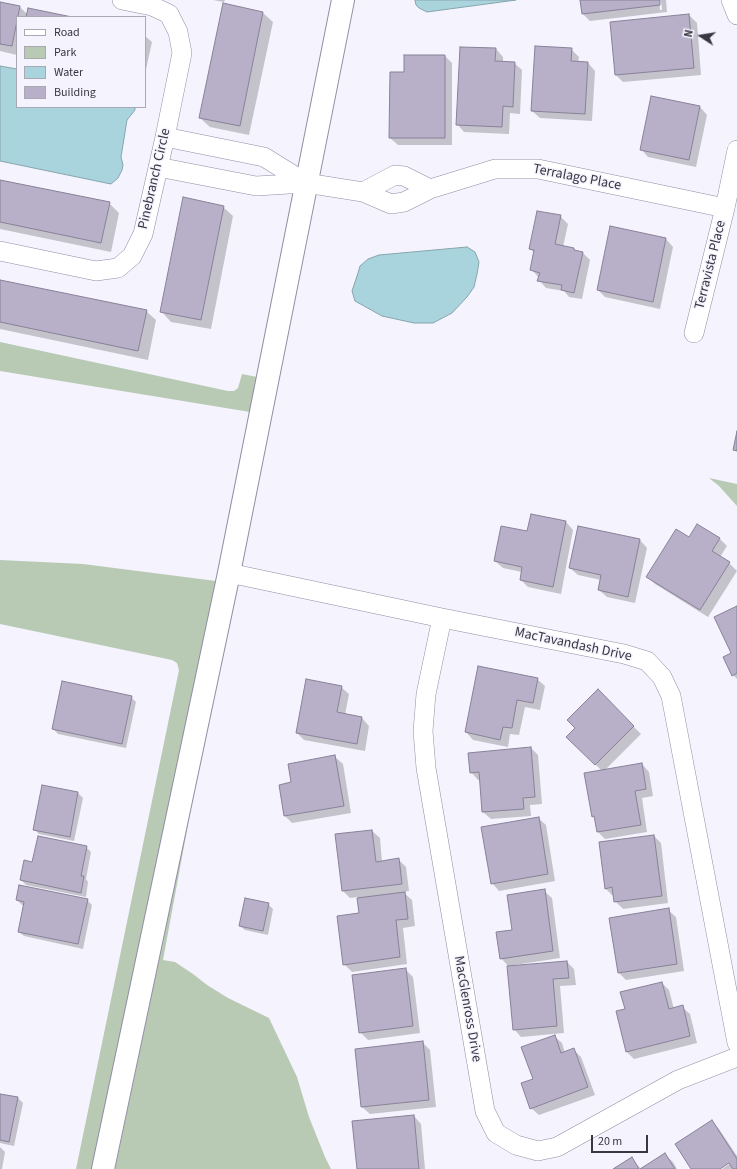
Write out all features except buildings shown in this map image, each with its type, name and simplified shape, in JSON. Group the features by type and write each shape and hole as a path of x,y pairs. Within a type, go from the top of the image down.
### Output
{"main road":[{"path":"103,1169 229,573 343,0"}],"street":[{"name":"Pinebranch Circle","path":"0,251 96,271 118,268 132,256 143,234 182,53 178,32 169,14 152,6 122,0"},
{"path":"731,0 737,15"},
{"path":"165,137 264,158 306,183"},
{"path":"217,178 223,149"},
{"name":"Terravista Place","path":"694,333 725,208 737,150"},
{"path":"158,166 256,186 306,183"},
{"name":"Terralago Place","path":"306,183 363,192 391,204 404,202 430,189 495,169 538,169 725,208"},
{"path":"363,192 395,175 404,176 430,189"},
{"name":"MacTavandash Drive","path":"229,573 442,618 624,654 647,661 662,678 671,696 737,1043"},
{"name":"MacGlenross Drive","path":"442,618 426,694 423,731 426,768 484,1111 496,1133 516,1145 538,1151 557,1147 678,1080 737,1056"}],"green space":[{"path":"0,342 228,391 234,391 238,388 242,374 257,377 250,412 0,371"},
{"path":"709,478 737,484 737,506 719,486"},
{"path":"0,560 83,564 216,581 92,1169 76,1169 179,670 177,663 172,660 0,624"},
{"path":"192,803 163,960 175,962 228,998 269,1018 297,1077 309,1117 331,1169 115,1169"}],"water":[{"path":"415,0 516,0 427,12 416,5"},
{"path":"0,66 16,69 16,108 135,108 127,120 121,157 123,165 122,170 118,178 111,184 0,161"},
{"path":"467,247 475,252 479,262 474,287 452,313 433,323 414,323 382,316 355,301 352,291 360,266 368,259 379,255"}]}
